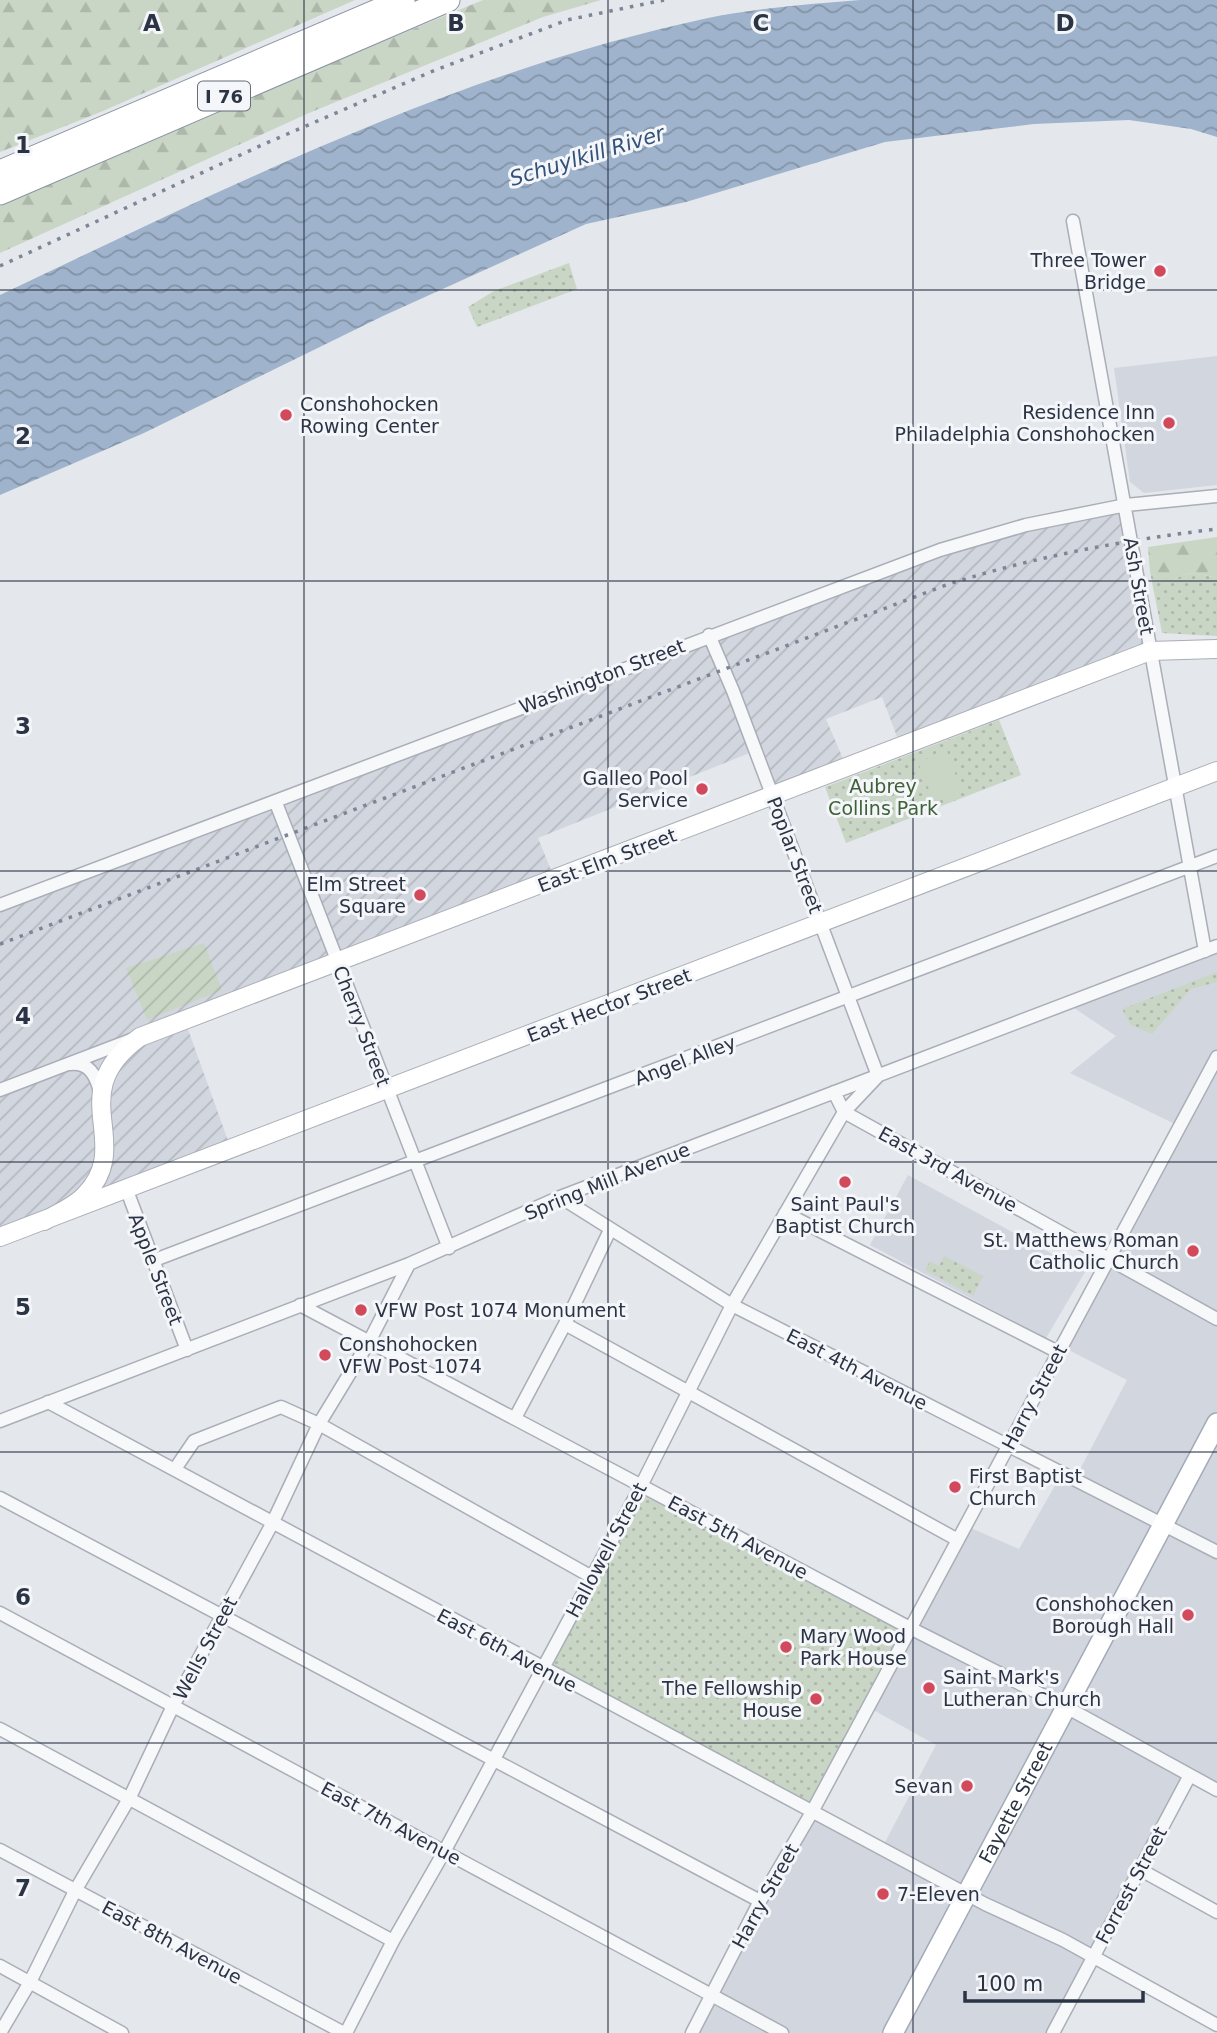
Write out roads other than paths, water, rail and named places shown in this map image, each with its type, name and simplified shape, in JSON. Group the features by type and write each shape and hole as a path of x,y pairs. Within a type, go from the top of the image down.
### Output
{"highway":[{"name":"I 76","path":"0,172 403,0"},
{"name":"I 76","path":"0,193 448,0"}],"main road":[{"name":"East Elm Street","path":"140,1037 1150,651 1217,649"},
{"name":"East Hector Street","path":"0,1237 1217,771"},
{"path":"126,1188 110,1177 104,1158 100,1092 117,1056 140,1037"},
{"path":"44,1221 87,1194 98,1176 104,1158"},
{"name":"Fayette Street","path":"893,2033 1217,1423"}],"street":[{"name":"Ash Street","path":"1073,221 1175,786 1190,864 1211,948"},
{"name":"Washington Street","path":"0,905 940,550 1026,525 1126,505 1217,496"},
{"name":"Poplar Street","path":"709,635 878,1076"},
{"name":"Cherry Street","path":"276,803 449,1248"},
{"name":"Angel Alley","path":"152,1261 849,998 1190,864 1217,856"},
{"name":"Spring Mill Avenue","path":"0,1421 449,1248 559,1197 1211,948"},
{"name":"East Elm Street","path":"0,1090 140,1037"},
{"name":"Harry Street","path":"692,2033 760,1901 812,1812 1107,1259 1211,1081 1217,1057"},
{"path":"60,1067 75,1063 84,1065 93,1074 100,1092"},
{"name":"Hallowell Street","path":"345,2033 641,1486 732,1305 844,1112 878,1076"},
{"path":"834,1092 844,1112"},
{"name":"East 3rd Avenue","path":"844,1112 1217,1319"},
{"name":"Apple Street","path":"126,1188 187,1350"},
{"name":"East 4th Avenue","path":"559,1197 732,1305 1217,1552"},
{"path":"785,1213 1058,1352"},
{"path":"515,1418 565,1324 610,1230"},
{"name":"Wells Street","path":"0,2033 30,1982 75,1891 130,1797 172,1708 272,1524 319,1424 370,1340 409,1264"},
{"name":"East 5th Avenue","path":"300,1305 910,1628 1066,1707 1217,1790"},
{"path":"565,1324 958,1540"},
{"name":"East 6th Avenue","path":"47,1402 812,1812 967,1894 1093,1956 1217,2025"},
{"path":"175,1469 194,1441 281,1407 319,1424 592,1577"},
{"path":"0,1498 760,1901"},
{"name":"East 7th Avenue","path":"0,1613 172,1708 782,2033"},
{"path":"0,1729 393,1941"},
{"name":"Forrest Street","path":"1053,2033 1190,1775"},
{"name":"East 8th Avenue","path":"0,1850 345,2033"},
{"path":"1139,1869 1217,1912"},
{"path":"0,1966 122,2033"}],"water":[{"name":"Schuylkill River","path":"860,0 1217,0 1217,137 1191,129 1129,120 1034,124 885,142 686,202 586,224 383,316 144,433 0,495 0,295 346,136 524,68 615,41 708,18 764,9"}],"railway":[{"path":"0,266 262,145 433,71 567,20 664,0"},
{"path":"0,944 949,584 1082,550 1217,529"}],"place":[{"name":"Three Tower Bridge","path":"1160,271"},
{"name":"Conshohocken Rowing Center","path":"286,415"},
{"name":"Residence Inn Philadelphia Conshohocken","path":"1169,423"},
{"name":"Galleo Pool Service","path":"702,789"},
{"name":"Elm Street Square","path":"420,895"},
{"name":"Saint Paul's Baptist Church","path":"845,1182"},
{"name":"St. Matthews Roman Catholic Church","path":"1193,1251"},
{"name":"VFW Post 1074 Monument","path":"361,1310"},
{"name":"Conshohocken VFW Post 1074","path":"325,1355"},
{"name":"First Baptist Church","path":"955,1487"},
{"name":"Conshohocken Borough Hall","path":"1188,1615"},
{"name":"Mary Wood Park House","path":"786,1647"},
{"name":"Saint Mark's Lutheran Church","path":"929,1688"},
{"name":"The Fellowship House","path":"816,1699"},
{"name":"Sevan","path":"967,1786"},
{"name":"7-Eleven","path":"883,1894"}],"park label":[{"name":"Aubrey Collins Park","path":"883,797"}]}
